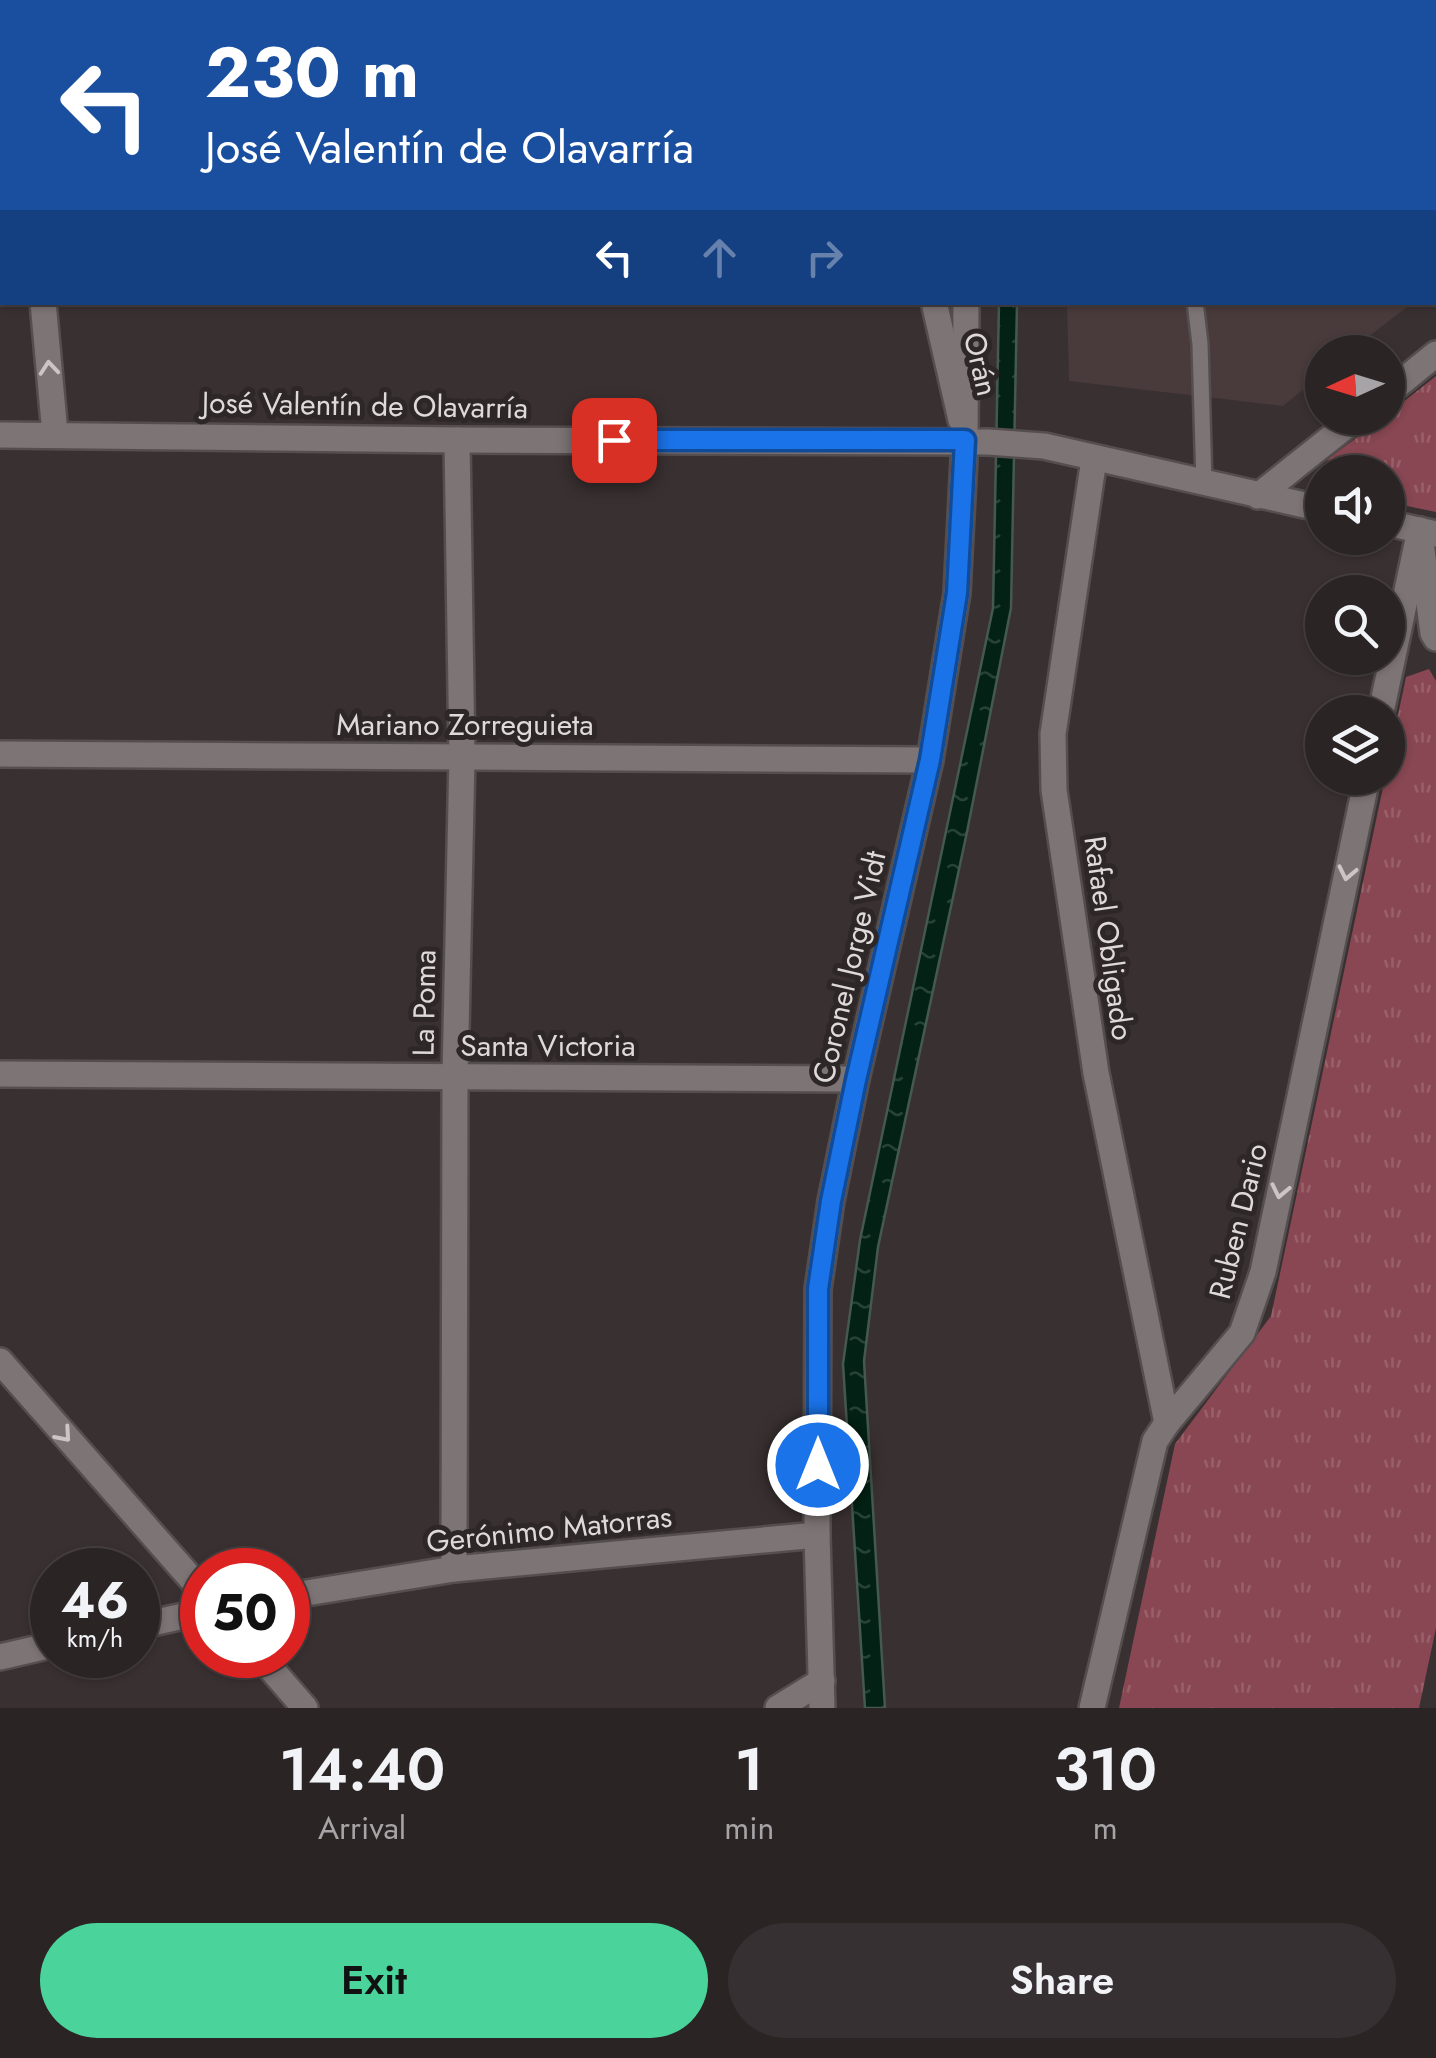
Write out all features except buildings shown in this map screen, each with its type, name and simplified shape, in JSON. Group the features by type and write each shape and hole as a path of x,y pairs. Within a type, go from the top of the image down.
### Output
{"street":[{"path":"44,305 55,434"},
{"name":"Orán","path":"935,305 976,441"},
{"name":"Coronel Jorge Vidt","path":"822,1708 818,1289 856,1080 930,760 957,593 976,441 966,305"},
{"path":"1405,379 1436,354"},
{"name":"José Valentín de Olavarría","path":"0,435 976,441 1044,446 1305,506"},
{"path":"1258,496 1335,435"},
{"name":"La Poma","path":"454,1568 455,1077 462,756 457,440"},
{"name":"Rafael Obligado","path":"1094,459 1053,734 1054,790 1096,1073 1167,1423"},
{"path":"1428,532 1436,638"},
{"path":"1385,695 1428,532"},
{"name":"Mariano Zorreguieta","path":"0,754 930,760"},
{"name":"Ruben Dario","path":"1092,1708 1155,1441 1242,1333 1263,1272 1364,795"},
{"name":"Santa Victoria","path":"0,1074 856,1080"},
{"path":"5,1375 180,1567"},
{"name":"Gerónimo Matorras","path":"310,1592 454,1568 818,1535"},
{"path":"0,1657 30,1651"},
{"path":"278,1678 305,1708"},
{"path":"778,1708 822,1681"}],"lane":[{"path":"1197,305 1204,484"}],"shaded area":[{"path":"1067,305 1409,305 1371,335 1305,335 1305,388 1283,406 1069,381"}],"green space":[{"path":"1436,376 1436,512 1405,506 1405,455 1333,455 1360,435 1405,435 1405,401"},
{"path":"1429,669 1436,681 1436,1628 1419,1708 1119,1708 1175,1444 1271,1316 1381,795 1405,795 1402,695 1406,677"}],"water":[{"path":"999,305 1017,305 1011,608 878,1247 864,1361 885,1708 865,1708 843,1364 860,1240 993,608"}],"route":[{"path":"614,440 965,440 957,593 930,760 856,1080 818,1289 818,1465"}]}
